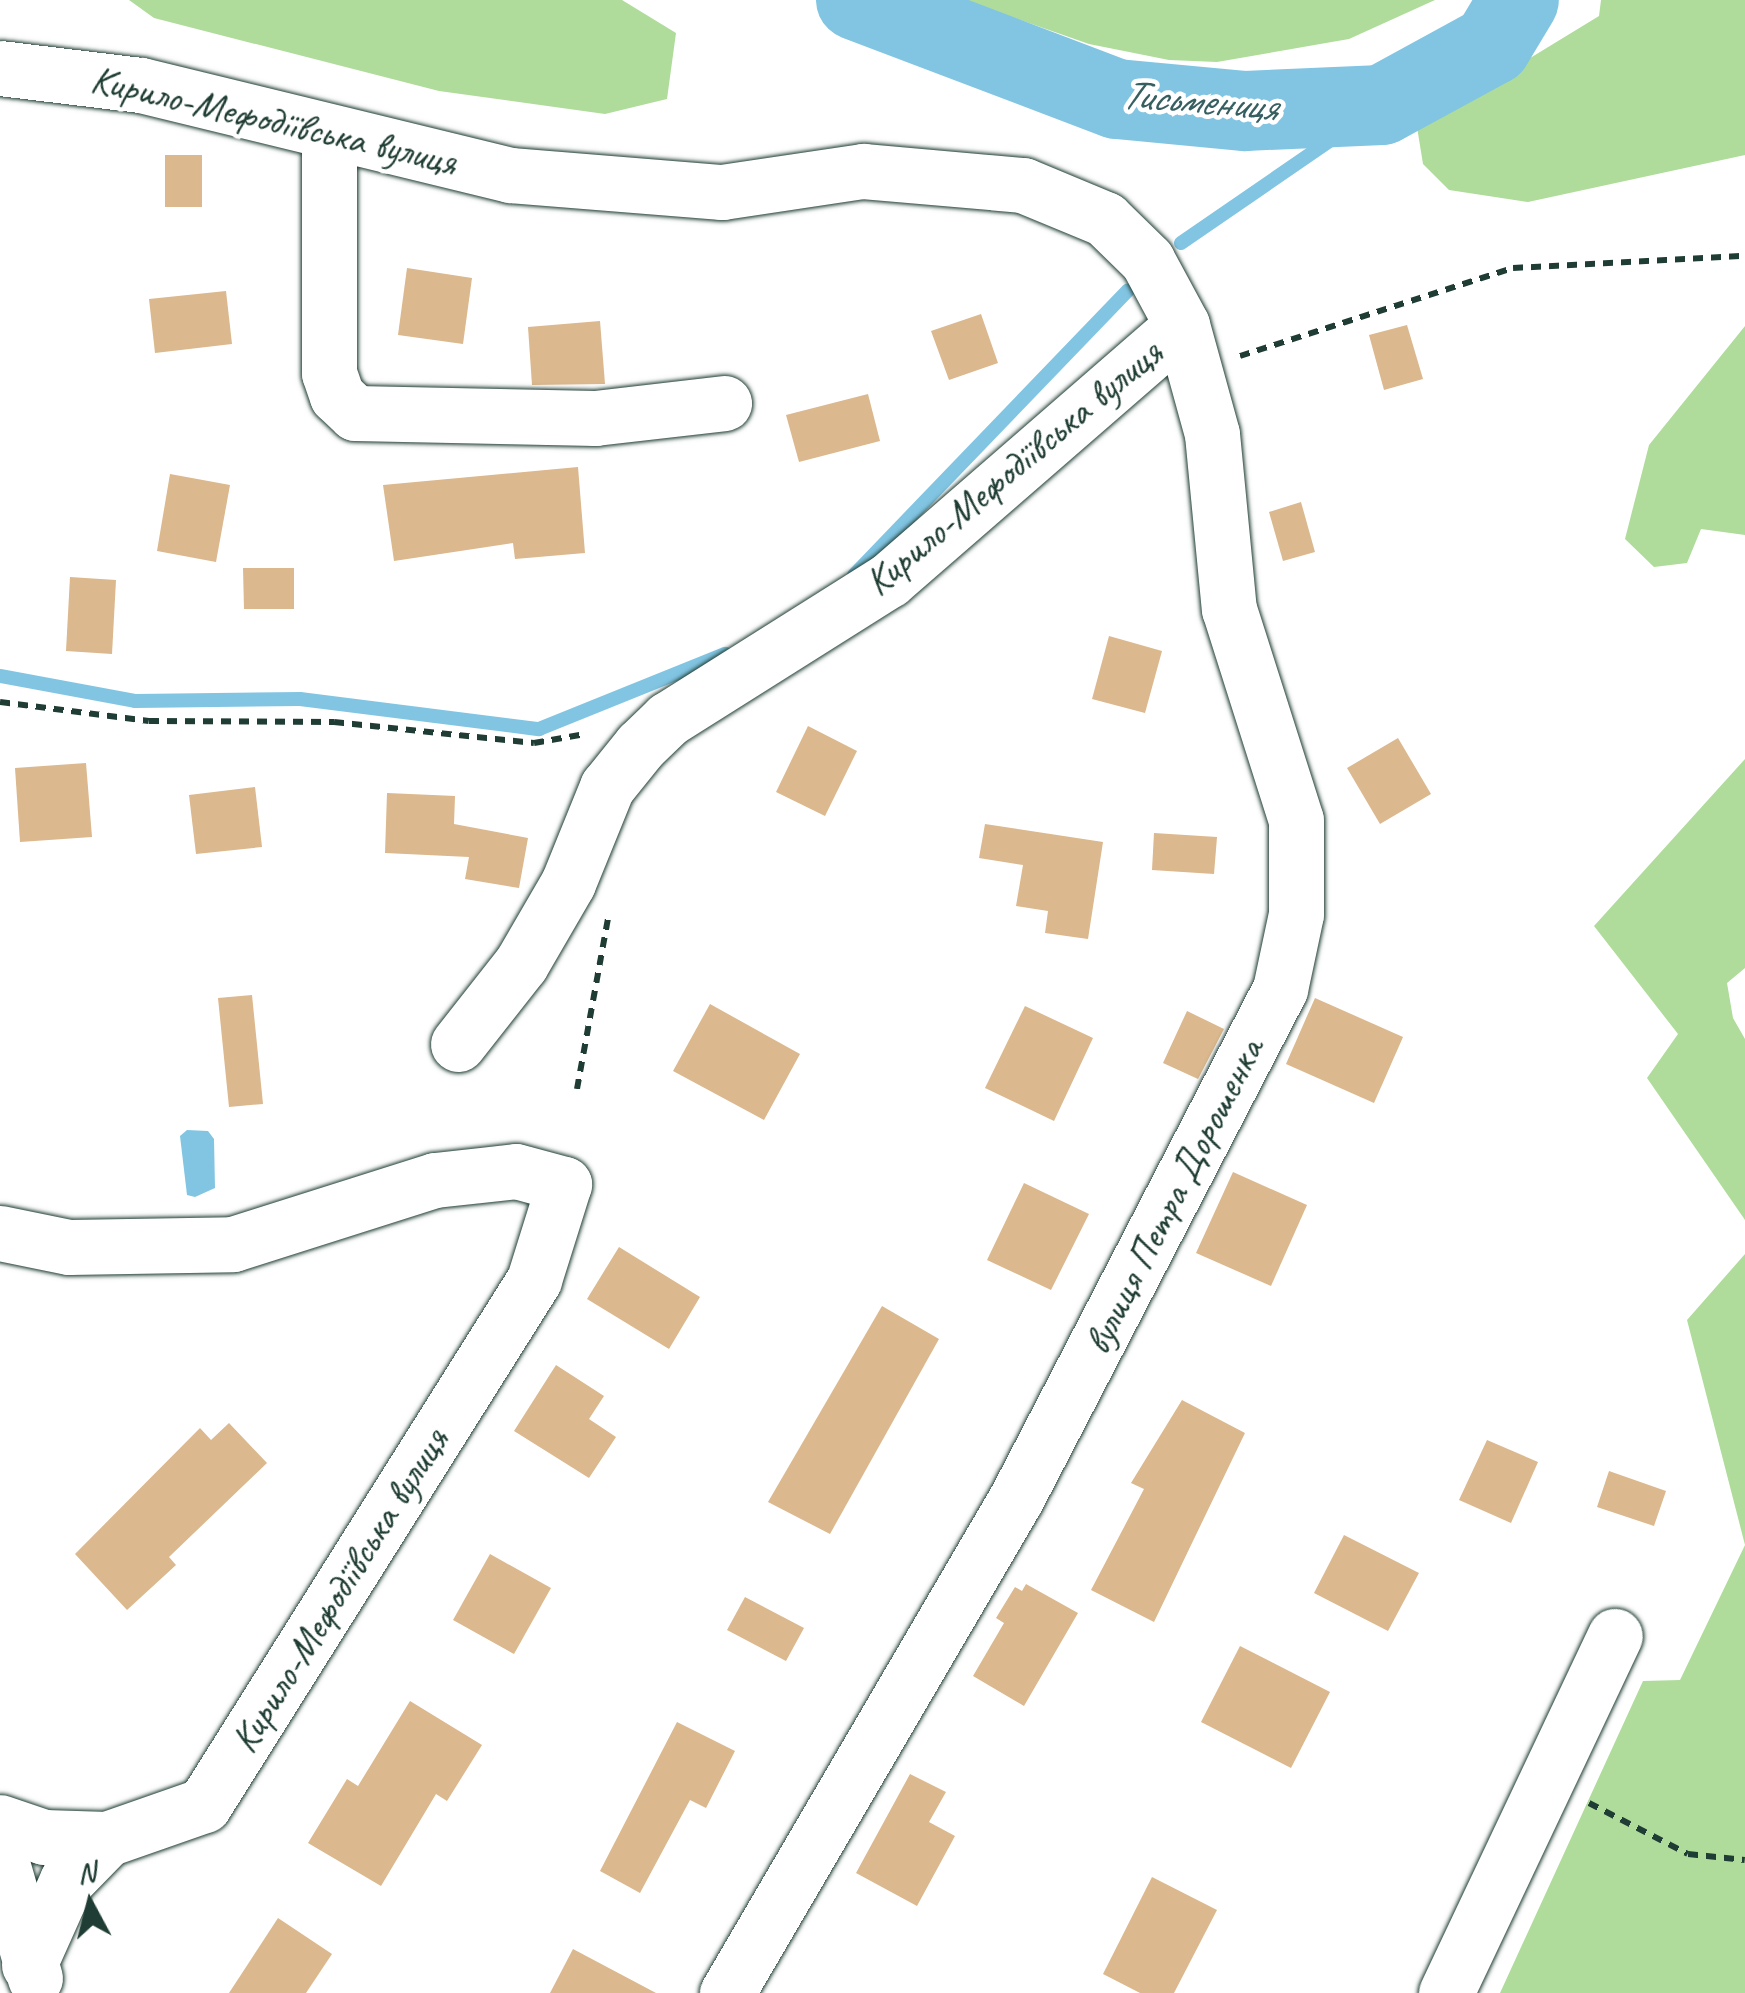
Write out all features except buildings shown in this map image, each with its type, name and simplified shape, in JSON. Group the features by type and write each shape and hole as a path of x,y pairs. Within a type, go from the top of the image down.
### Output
{"street":[{"name":"Кирило-Мефодіївська вулиця","path":"0,68 141,85 510,174 656,190 722,192 863,171 1023,184 1105,219 1147,260 1188,346 890,580 668,720 640,746 606,788 568,883 520,964 458,1044"},
{"path":"329,133 329,373 337,396 356,413 595,418 724,403"},
{"name":"вулиця Петра Дорошенка","path":"727,1993 1017,1498 1280,989 1296,914 1296,820 1229,609 1212,434 1188,346"},
{"name":"Кирило-Мефодіївська вулиця","path":"0,1233 68,1247 233,1244 436,1180 516,1171 564,1184 534,1280 204,1805 107,1839 44,1837 0,1822"},
{"path":"1446,1993 1615,1636"},
{"path":"36,1979 67,1880 107,1839"},
{"path":"0,1856 36,1979"}],"path":[{"path":"1188,346 1276,348 1513,268 1745,256"},
{"path":"0,702 149,721 334,722 534,743 592,733"},
{"path":"1547,1780 1688,1854 1745,1860"}],"green space":[{"path":"129,0 622,0 676,33 667,99 605,114 439,91 154,18"},
{"path":"963,0 1435,0 1349,39 1217,62 1169,60 1089,44"},
{"path":"1601,0 1745,0 1745,155 1528,202 1449,190 1423,164 1417,127 1599,16"},
{"path":"1745,326 1745,535 1701,529 1687,563 1654,567 1625,539 1649,445"},
{"path":"1745,759 1745,968 1727,983 1733,1018 1745,1039 1745,1220 1647,1078 1678,1034 1594,926"},
{"path":"1745,1254 1745,1545 1687,1320"},
{"path":"1745,1545 1745,1993 1500,1993 1643,1681 1680,1680"}],"water":[{"path":"187,1130 208,1131 214,1139 215,1188 195,1197 187,1195 180,1136"}],"waterway":[{"name":"Тисьмениця","path":"856,0 1117,99 1245,111 1382,105 1492,45 1519,0"},
{"path":"1181,243 1382,105"},
{"path":"854,575 1128,290"},
{"path":"0,676 135,701 300,699 539,729 725,654"}]}
